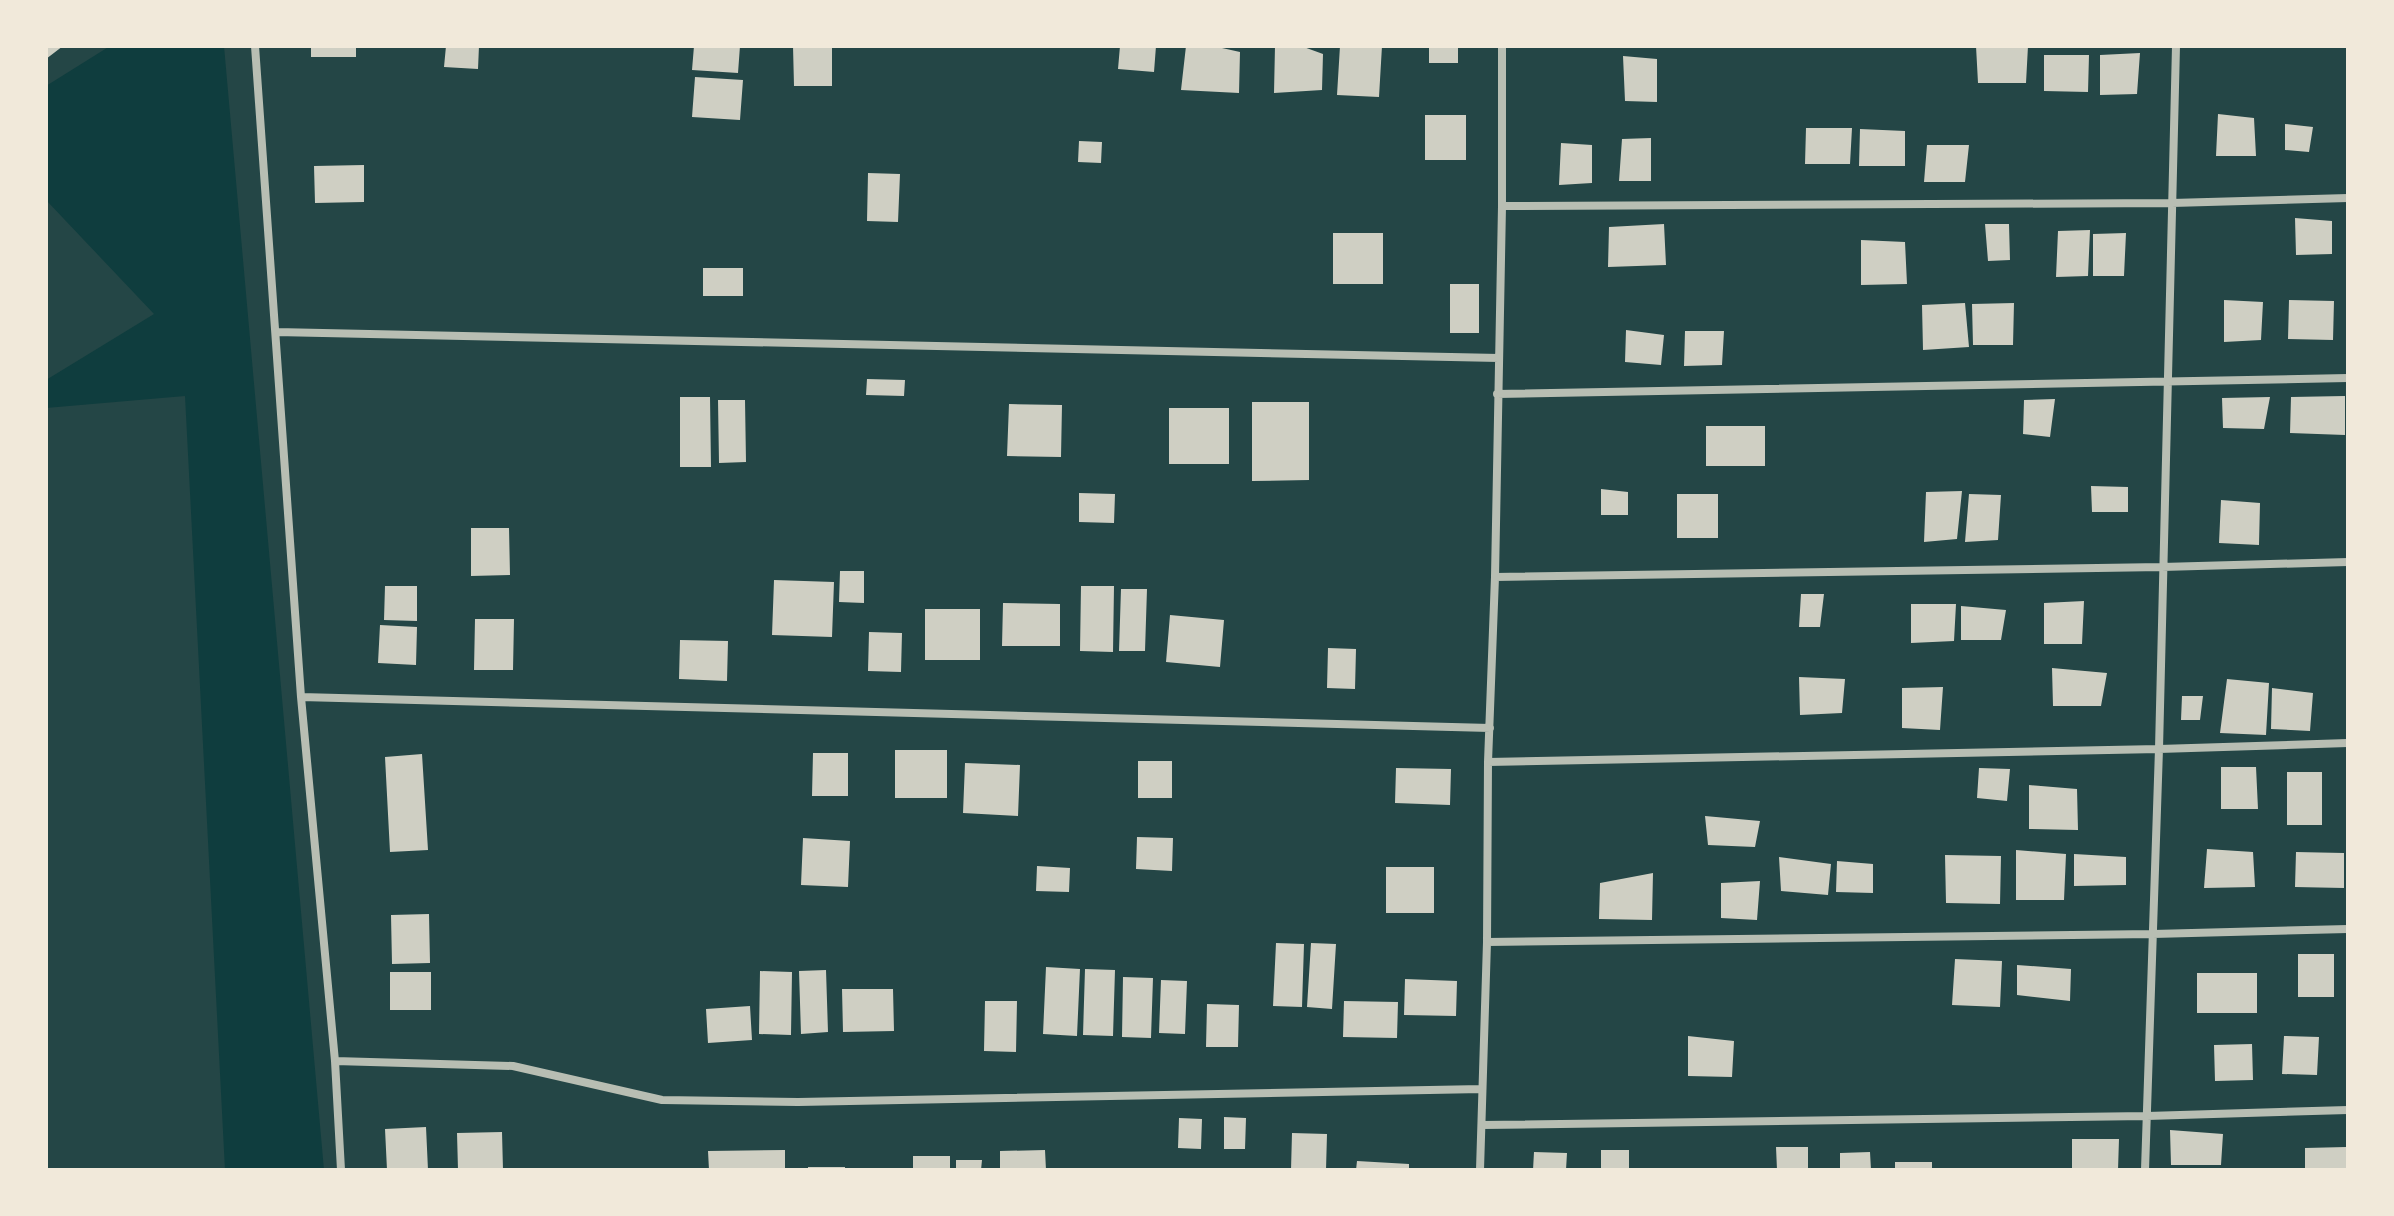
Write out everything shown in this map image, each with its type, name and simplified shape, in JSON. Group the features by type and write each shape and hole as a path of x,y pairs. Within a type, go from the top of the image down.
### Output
{"street":[{"path":"255,46 301,697 335,1061 341,1170"},
{"path":"1480,1170 1495,577 1502,46"},
{"path":"2145,1170 2176,46"},
{"path":"1502,206 2172,203 2348,198"},
{"path":"276,332 1499,358"},
{"path":"1497,394 2348,378"},
{"path":"1495,577 2348,562"},
{"path":"301,697 1490,728"},
{"path":"1488,762 2348,743"},
{"path":"1487,942 2348,929"},
{"path":"335,1061 513,1066 662,1100 798,1102 1482,1089"},
{"path":"1482,1125 2147,1116 2348,1110"}],"shaded area":[{"path":"46,46 110,46 46,86"},
{"path":"224,46 2348,46 2348,1170 324,1170"},
{"path":"46,200 154,314 46,380"},
{"path":"185,396 225,1170 46,1170 46,408"}],"building":[{"path":"46,46 63,46 46,59"},
{"path":"311,46 356,46 356,57 311,57"},
{"path":"446,46 479,46 478,69 444,67"},
{"path":"694,46 740,46 738,73 692,70"},
{"path":"793,46 832,46 832,86 794,86"},
{"path":"1120,46 1156,46 1154,72 1118,69"},
{"path":"1186,46 1213,46 1240,52 1239,93 1181,90"},
{"path":"1275,46 1301,46 1323,54 1322,90 1274,93"},
{"path":"1340,46 1382,46 1379,97 1337,95"},
{"path":"1429,46 1458,46 1458,63 1429,63"},
{"path":"1976,46 2028,46 2026,83 1978,83"},
{"path":"2140,53 2137,94 2100,95 2100,55"},
{"path":"2044,55 2089,55 2088,92 2044,91"},
{"path":"1623,56 1657,59 1657,102 1625,101"},
{"path":"695,77 743,80 740,120 692,117"},
{"path":"2218,114 2254,118 2256,156 2216,156"},
{"path":"1425,115 1466,115 1466,160 1425,160"},
{"path":"2285,124 2313,127 2309,152 2285,150"},
{"path":"1806,128 1852,128 1850,164 1805,164"},
{"path":"1860,129 1905,131 1905,166 1859,166"},
{"path":"1651,138 1651,181 1619,181 1622,139"},
{"path":"1079,141 1102,142 1101,163 1078,162"},
{"path":"1561,143 1592,145 1592,183 1559,185"},
{"path":"1927,145 1969,145 1965,182 1924,182"},
{"path":"364,165 364,202 315,203 314,166"},
{"path":"868,173 900,174 898,222 867,221"},
{"path":"2295,218 2332,221 2332,254 2296,255"},
{"path":"1664,224 1666,265 1608,267 1609,227"},
{"path":"1985,224 2009,224 2010,260 1988,261"},
{"path":"2090,230 2088,276 2056,277 2058,231"},
{"path":"1333,233 1383,233 1383,284 1333,284"},
{"path":"2126,233 2124,276 2093,276 2093,234"},
{"path":"1861,240 1905,242 1907,284 1861,285"},
{"path":"703,268 743,268 743,296 703,296"},
{"path":"1450,284 1479,284 1479,333 1450,333"},
{"path":"2224,300 2263,302 2261,340 2224,342"},
{"path":"2289,300 2334,301 2333,340 2288,339"},
{"path":"1965,303 1969,347 1923,350 1922,305"},
{"path":"2014,303 2013,345 1973,345 1972,304"},
{"path":"1626,330 1664,335 1661,365 1625,362"},
{"path":"1685,331 1724,331 1722,365 1684,366"},
{"path":"867,379 905,380 904,396 866,395"},
{"path":"2345,396 2345,435 2290,433 2291,397"},
{"path":"680,397 710,397 711,467 680,467"},
{"path":"2270,397 2264,429 2223,428 2222,398"},
{"path":"2055,399 2050,437 2023,434 2024,400"},
{"path":"718,400 745,400 746,462 719,463"},
{"path":"1252,402 1309,402 1309,480 1252,481"},
{"path":"1009,404 1062,405 1061,457 1007,456"},
{"path":"1169,408 1229,408 1229,464 1169,464"},
{"path":"1706,426 1765,426 1765,466 1706,466"},
{"path":"2091,486 2128,487 2128,512 2092,512"},
{"path":"1601,489 1628,492 1628,515 1601,515"},
{"path":"1962,491 1957,539 1924,542 1926,492"},
{"path":"1079,493 1115,494 1114,523 1079,522"},
{"path":"1677,494 1718,494 1718,538 1677,538"},
{"path":"1969,494 2001,495 1998,540 1965,542"},
{"path":"2221,500 2260,503 2259,545 2219,543"},
{"path":"471,528 509,528 510,575 471,576"},
{"path":"840,571 864,571 864,603 839,602"},
{"path":"774,580 834,582 832,637 772,635"},
{"path":"385,586 417,586 417,621 384,620"},
{"path":"1081,586 1114,586 1113,652 1080,651"},
{"path":"1121,589 1147,589 1145,651 1119,651"},
{"path":"1801,594 1824,594 1820,627 1799,627"},
{"path":"2084,601 2082,644 2044,644 2044,603"},
{"path":"1003,603 1060,604 1060,646 1002,646"},
{"path":"1911,604 1956,604 1954,641 1911,643"},
{"path":"1961,606 2006,610 2001,640 1961,640"},
{"path":"925,609 980,609 980,660 925,660"},
{"path":"1170,615 1224,620 1220,667 1166,662"},
{"path":"475,619 514,619 513,670 474,670"},
{"path":"380,625 417,627 416,665 378,663"},
{"path":"869,632 902,633 901,672 868,671"},
{"path":"680,640 728,641 727,681 679,679"},
{"path":"1328,648 1356,649 1355,689 1327,688"},
{"path":"2052,668 2107,673 2101,706 2053,706"},
{"path":"1799,677 1845,679 1842,713 1800,715"},
{"path":"2227,679 2269,683 2266,735 2220,733"},
{"path":"1943,687 1940,730 1902,728 1902,688"},
{"path":"2272,688 2313,693 2310,731 2271,729"},
{"path":"2182,696 2203,696 2200,720 2181,720"},
{"path":"895,750 947,750 947,798 895,798"},
{"path":"813,753 848,753 848,796 812,796"},
{"path":"422,754 428,850 390,852 385,757"},
{"path":"1138,761 1172,761 1172,798 1138,798"},
{"path":"965,763 1020,765 1018,816 963,813"},
{"path":"2221,767 2256,767 2258,809 2221,809"},
{"path":"1396,768 1451,769 1450,805 1395,803"},
{"path":"1979,768 2010,769 2007,801 1977,798"},
{"path":"2287,772 2322,772 2322,825 2287,825"},
{"path":"2029,785 2077,789 2078,830 2029,829"},
{"path":"1705,816 1760,821 1755,847 1708,845"},
{"path":"1137,837 1173,838 1172,871 1136,869"},
{"path":"803,838 850,841 848,887 801,885"},
{"path":"2207,849 2253,852 2255,887 2204,888"},
{"path":"2016,850 2066,854 2064,900 2016,900"},
{"path":"2296,852 2344,853 2344,888 2295,887"},
{"path":"2074,854 2126,857 2126,885 2074,886"},
{"path":"1945,855 2001,856 2000,904 1946,903"},
{"path":"1779,857 1831,864 1828,895 1781,891"},
{"path":"1837,861 1873,864 1873,893 1836,892"},
{"path":"1037,866 1070,868 1069,892 1036,891"},
{"path":"1386,867 1434,867 1434,913 1386,913"},
{"path":"1653,873 1652,920 1599,919 1600,883"},
{"path":"1760,881 1757,920 1721,918 1721,883"},
{"path":"429,914 430,963 392,964 391,915"},
{"path":"1276,943 1304,944 1302,1007 1273,1006"},
{"path":"1311,943 1336,944 1332,1009 1307,1007"},
{"path":"2298,954 2334,954 2334,997 2298,997"},
{"path":"1955,959 2002,961 2000,1007 1952,1005"},
{"path":"2017,965 2071,969 2070,1001 2017,995"},
{"path":"1046,967 1080,969 1077,1036 1043,1034"},
{"path":"1085,969 1115,970 1113,1036 1083,1035"},
{"path":"826,970 828,1032 801,1034 799,971"},
{"path":"760,971 792,972 791,1035 759,1034"},
{"path":"390,972 431,972 431,1010 390,1010"},
{"path":"2197,973 2257,973 2257,1013 2197,1013"},
{"path":"1123,977 1153,978 1151,1038 1122,1037"},
{"path":"1405,979 1457,981 1456,1016 1404,1015"},
{"path":"1161,980 1187,981 1185,1034 1159,1033"},
{"path":"842,989 893,989 894,1031 843,1032"},
{"path":"985,1001 1017,1001 1016,1052 984,1051"},
{"path":"1344,1001 1398,1002 1397,1038 1343,1037"},
{"path":"1207,1004 1239,1005 1238,1047 1206,1047"},
{"path":"750,1006 752,1040 708,1043 706,1009"},
{"path":"1688,1036 1734,1041 1732,1077 1688,1076"},
{"path":"2284,1036 2319,1037 2317,1075 2282,1074"},
{"path":"2252,1044 2253,1080 2215,1081 2214,1045"},
{"path":"1224,1117 1246,1118 1245,1149 1224,1149"},
{"path":"1179,1118 1202,1119 1201,1149 1178,1148"},
{"path":"426,1127 428,1170 387,1170 385,1129"},
{"path":"2170,1130 2223,1134 2221,1165 2171,1165"},
{"path":"502,1132 503,1170 458,1170 457,1133"},
{"path":"1292,1133 1327,1134 1326,1170 1291,1170"},
{"path":"2072,1139 2119,1139 2118,1170 2072,1170"},
{"path":"1776,1147 1808,1147 1808,1170 1777,1170"},
{"path":"2346,1147 2347,1170 2305,1170 2305,1148"},
{"path":"785,1150 785,1170 709,1170 708,1151"},
{"path":"1045,1150 1046,1170 1000,1170 1000,1151"},
{"path":"1601,1150 1629,1150 1629,1170 1601,1170"},
{"path":"1534,1152 1567,1153 1566,1170 1533,1170"},
{"path":"1870,1152 1871,1170 1840,1170 1840,1153"},
{"path":"913,1156 950,1156 950,1170 913,1170"},
{"path":"956,1160 982,1160 981,1170 956,1170"},
{"path":"1357,1161 1409,1164 1409,1170 1356,1170"},
{"path":"1895,1162 1932,1162 1932,1170 1895,1170"},
{"path":"808,1167 845,1167 845,1170 808,1170"}]}
